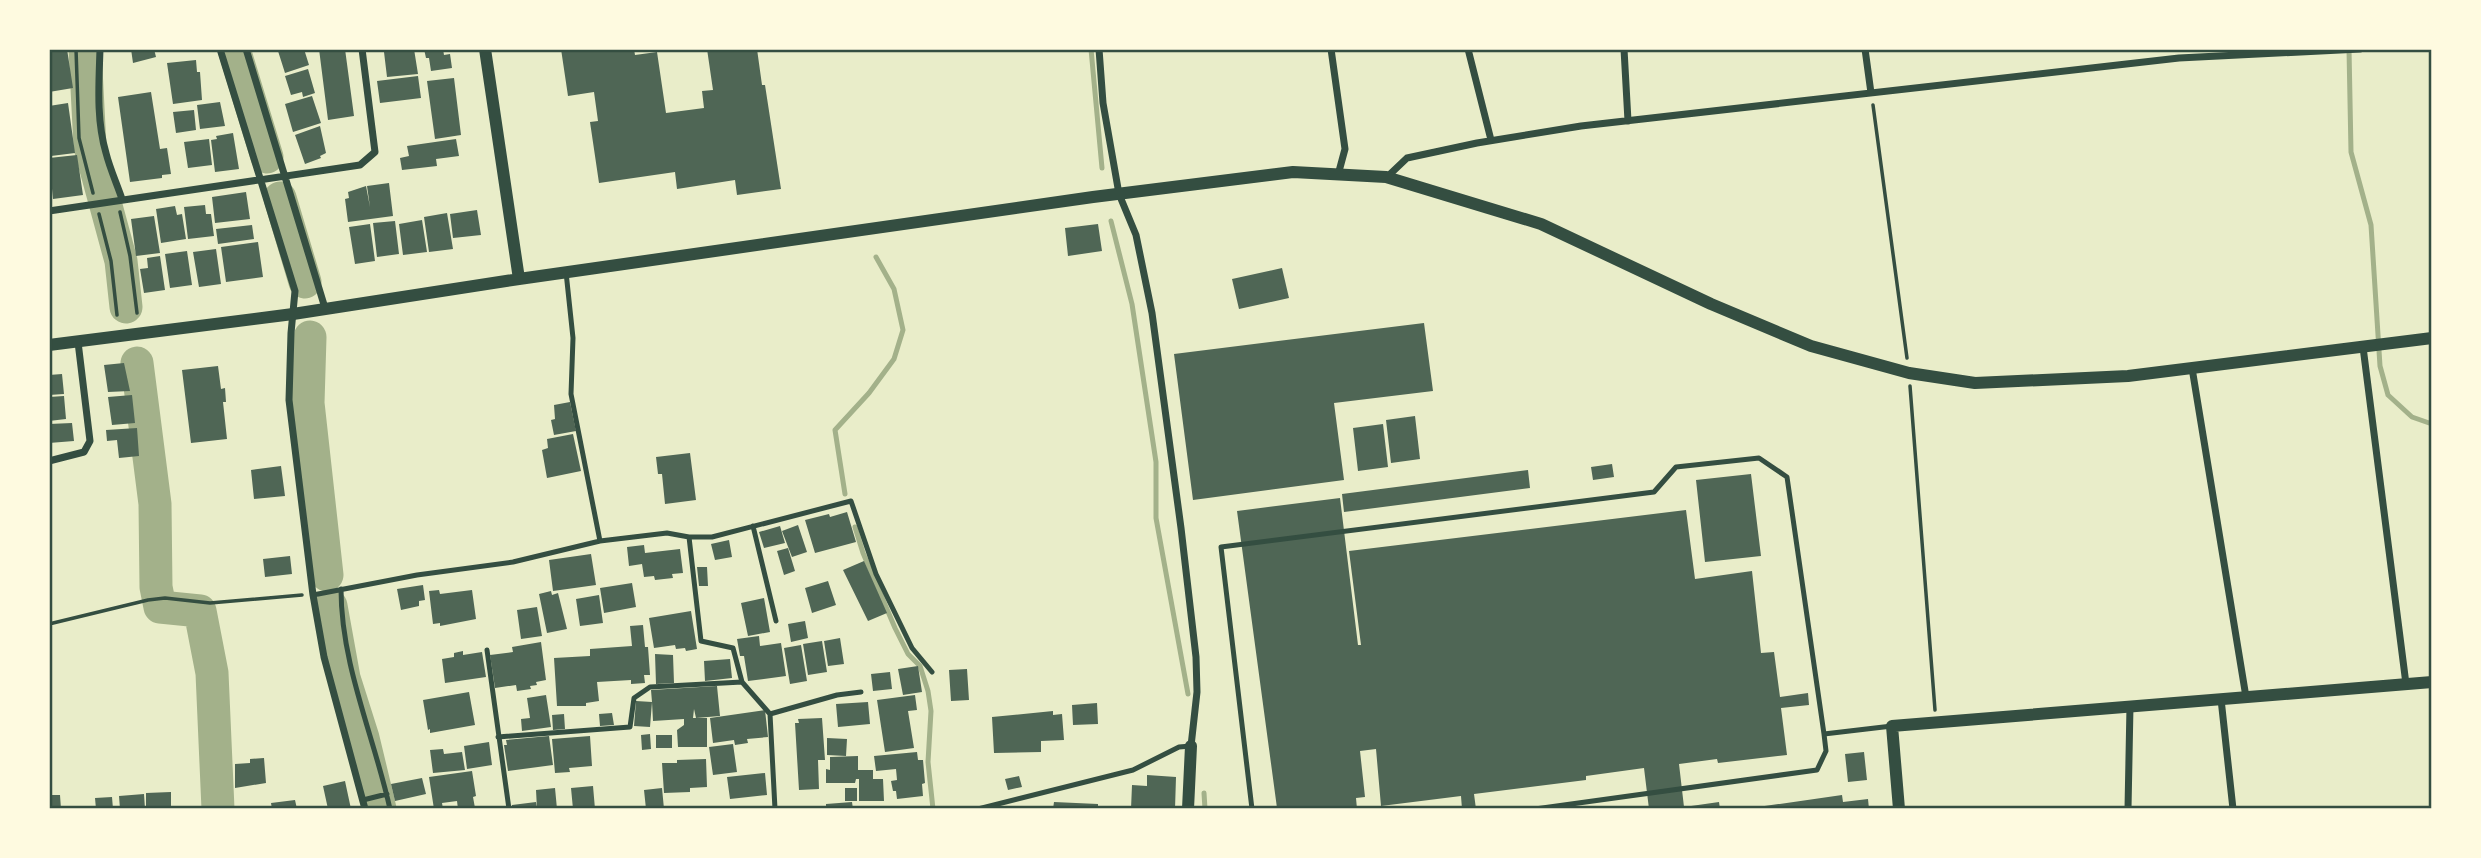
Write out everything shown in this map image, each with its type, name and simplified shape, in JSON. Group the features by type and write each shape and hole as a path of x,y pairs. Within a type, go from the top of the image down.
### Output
{"street":[{"path":"100,49 99,103 102,132 117,200"},
{"path":"220,49 295,291 290,333 289,400 313,595 324,657 365,809"},
{"path":"246,49 326,308"},
{"path":"49,211 360,166 375,152 362,49"},
{"path":"485,49 519,279"},
{"path":"1099,49 1104,103 1119,194 1136,235 1152,313 1181,528 1198,692 1191,746 1188,809"},
{"path":"1331,49 1345,149 1338,175"},
{"path":"1468,49 1491,141"},
{"path":"1623,49 1628,121"},
{"path":"1865,49 1871,93"},
{"path":"2178,49 2179,58"},
{"path":"1386,177 1407,158 1491,141 1628,121 2179,58 2360,49"},
{"path":"49,345 293,314 566,272 1293,172 1386,177 1541,224 1711,304 1811,346 1909,373 1987,383 2128,376 2432,338"},
{"path":"49,461 84,452 90,442 78,342"},
{"path":"2363,347 2406,684"},
{"path":"2192,368 2246,697"},
{"path":"1899,809 1892,726 2432,682"},
{"path":"2221,699 2233,809"},
{"path":"2128,809 2130,706"}],"lane":[{"path":"566,272 573,338 571,394 600,541"},
{"path":"1252,809 1220,547 1654,492 1676,467 1759,458 1787,477 1826,751 1817,770 1535,809"},
{"path":"313,595 513,562 600,541 667,533 712,537 851,501 876,574 912,648 932,672"},
{"path":"753,526 776,621"},
{"path":"689,537 701,641 733,648 742,682 770,714 775,809"},
{"path":"341,589 342,624 349,658 390,809"},
{"path":"486,650 509,809"},
{"path":"498,737 630,727 634,698 650,687 742,682"},
{"path":"770,714 837,695 861,692"},
{"path":"1824,734 1892,726"},
{"path":"978,809 1133,770 1179,747 1191,746"},
{"path":"363,800 384,794"}],"path":[{"path":"76,49 79,138 111,261 117,315"},
{"path":"1871,93 1909,373 1936,722"},
{"path":"117,200 130,256 136,313"},
{"path":"49,624 165,598 209,603 313,595"}],"building":[{"path":"49,49 67,49 73,88 49,92"},
{"path":"131,49 154,49 156,57 133,63"},
{"path":"304,49 309,65 285,73 278,51"},
{"path":"319,49 345,49 354,116 328,120"},
{"path":"414,49 418,74 387,77 384,52"},
{"path":"424,49 443,49 444,55 450,54 452,68 431,71"},
{"path":"561,49 634,49 635,55 657,52 666,113 704,108 702,91 713,90 707,49 757,49 781,189 737,195 735,180 677,189 675,172 599,183 590,122 598,121 594,92 568,96"},
{"path":"196,60 197,72 200,72 202,100 173,104 167,63"},
{"path":"308,69 315,93 303,97 302,92 291,95 285,76"},
{"path":"418,76 421,98 380,103 377,81"},
{"path":"454,78 461,135 435,139 427,81"},
{"path":"151,92 160,149 167,148 171,174 162,175 162,178 130,182 118,97"},
{"path":"312,96 321,123 293,132 285,104"},
{"path":"220,102 225,126 200,129 197,105"},
{"path":"68,103 75,153 51,156 49,106"},
{"path":"194,110 196,130 176,133 173,112"},
{"path":"320,126 326,153 320,156 321,158 305,164 295,135"},
{"path":"233,133 239,169 215,172 211,140 217,139 216,136"},
{"path":"209,139 212,165 188,168 184,142"},
{"path":"456,139 459,156 436,159 437,166 402,170 400,158 409,156 407,146"},
{"path":"77,155 83,195 53,199 49,158"},
{"path":"389,183 393,216 348,222 345,199 349,198 348,192 366,186 370,207 367,186"},
{"path":"246,192 250,219 215,223 212,197"},
{"path":"205,205 206,214 211,214 214,236 188,239 184,207"},
{"path":"175,206 177,215 182,214 186,239 161,243 156,209"},
{"path":"477,210 481,235 453,238 450,214"},
{"path":"447,213 453,249 429,252 424,217"},
{"path":"154,216 160,253 136,256 131,219"},
{"path":"422,220 427,252 403,255 399,224"},
{"path":"395,221 399,254 377,257 373,223"},
{"path":"370,224 375,261 355,264 349,227"},
{"path":"1098,224 1102,251 1068,256 1065,228"},
{"path":"252,225 254,239 218,244 216,229"},
{"path":"258,242 263,277 226,282 221,247"},
{"path":"216,249 221,284 199,287 193,252"},
{"path":"187,251 192,285 170,288 165,254"},
{"path":"160,256 165,290 144,293 140,269 148,268 147,258"},
{"path":"1282,268 1289,298 1239,309 1232,279"},
{"path":"1424,323 1433,391 1334,403 1344,480 1193,500 1174,354"},
{"path":"124,363 130,391 108,392 104,365"},
{"path":"218,366 221,389 225,388 226,402 223,402 227,439 191,443 182,370"},
{"path":"62,374 64,394 49,395 49,375"},
{"path":"132,395 135,423 112,425 108,397"},
{"path":"64,396 66,419 49,421 49,397"},
{"path":"570,402 576,431 554,435 551,420 555,419 554,405"},
{"path":"1415,416 1420,459 1391,463 1386,420"},
{"path":"72,423 74,441 49,443 49,424"},
{"path":"1383,424 1388,467 1358,471 1353,428"},
{"path":"137,428 139,456 119,458 117,440 107,441 106,430"},
{"path":"573,434 581,471 547,478 542,450 548,448 547,439"},
{"path":"690,453 696,500 665,504 662,474 658,474 656,457"},
{"path":"1612,464 1614,477 1593,480 1591,467"},
{"path":"281,466 285,496 254,499 251,470"},
{"path":"1528,470 1530,488 1344,512 1342,494"},
{"path":"1751,474 1761,556 1705,562 1696,480"},
{"path":"1340,498 1358,645 1361,645 1349,551 1686,510 1695,579 1752,571 1761,653 1774,652 1780,697 1808,693 1809,705 1781,708 1787,755 1718,763 1717,759 1679,764 1684,807 1719,802 1720,809 1649,809 1644,768 1586,776 1586,780 1474,794 1476,809 1462,809 1461,796 1381,806 1376,749 1360,751 1365,797 1356,798 1357,809 1277,808 1237,511"},
{"path":"847,512 856,542 815,553 805,520"},
{"path":"798,525 807,552 792,557 782,531"},
{"path":"780,526 785,543 764,548 759,532"},
{"path":"729,540 732,557 715,560 711,544"},
{"path":"644,545 645,553 680,549 683,573 672,574 673,578 655,580 654,576 644,577 642,564 629,566 627,547"},
{"path":"788,548 795,571 784,575 777,551"},
{"path":"591,554 596,585 553,591 549,560"},
{"path":"290,556 292,574 265,577 263,559"},
{"path":"864,561 887,613 868,621 843,570"},
{"path":"697,567 707,567 708,586 699,586"},
{"path":"828,581 836,605 812,613 805,588"},
{"path":"632,583 636,607 604,613 600,588"},
{"path":"423,585 425,600 419,601 419,606 401,610 397,589"},
{"path":"439,590 440,594 472,590 476,619 440,626 440,623 433,624 429,591"},
{"path":"551,591 552,595 558,593 567,629 547,633 539,594"},
{"path":"599,595 603,623 580,626 576,599"},
{"path":"764,598 770,632 748,636 741,603"},
{"path":"537,607 542,636 521,639 517,610"},
{"path":"691,611 697,649 686,651 685,648 676,649 675,645 654,648 649,618"},
{"path":"805,621 808,638 791,642 788,624"},
{"path":"643,625 650,675 644,675 645,683 631,684 631,680 597,682 599,701 586,703 586,706 557,706 554,658 590,656 590,649 632,646 630,626"},
{"path":"759,636 760,646 781,643 786,676 748,681 744,656 740,656 737,639"},
{"path":"840,638 844,664 828,666 824,641"},
{"path":"822,641 827,672 808,675 803,644"},
{"path":"541,642 546,680 536,682 537,685 530,686 531,689 517,691 516,685 495,688 490,655 513,652 512,647"},
{"path":"801,645 807,681 790,684 784,648"},
{"path":"463,651 463,655 482,652 486,677 445,683 442,659 454,657 454,653"},
{"path":"655,654 673,655 674,683 656,684"},
{"path":"730,659 732,678 705,681 704,661"},
{"path":"918,666 922,692 903,695 898,669"},
{"path":"967,669 969,700 951,701 949,670"},
{"path":"890,672 892,689 873,691 871,674"},
{"path":"717,686 720,716 696,718 707,718 707,747 678,747 677,730 684,725 684,719 653,721 651,690"},
{"path":"469,692 475,725 430,733 423,700"},
{"path":"546,695 551,727 522,731 521,719 530,718 527,698"},
{"path":"915,695 917,710 908,711 914,748 885,752 877,700"},
{"path":"636,701 652,702 650,727 634,726"},
{"path":"868,702 870,724 838,727 836,704"},
{"path":"1097,703 1098,724 1073,725 1072,705"},
{"path":"765,710 768,737 747,739 748,743 735,745 734,740 713,743 710,718"},
{"path":"1053,711 1053,715 1062,714 1064,740 1041,741 1041,752 994,753 992,717"},
{"path":"612,713 614,725 600,726 599,714"},
{"path":"564,714 565,729 553,730 552,715"},
{"path":"822,718 825,760 818,760 819,789 799,790 795,723 799,723 798,719"},
{"path":"650,734 651,749 642,750 641,735"},
{"path":"656,735 672,735 672,748 656,748"},
{"path":"549,736 553,765 508,771 504,745 507,745 506,740"},
{"path":"590,736 592,766 569,768 570,772 555,773 552,739"},
{"path":"827,738 847,739 846,756 827,755"},
{"path":"489,742 492,765 467,769 464,746"},
{"path":"733,744 737,772 713,775 709,747"},
{"path":"443,749 444,754 462,752 465,770 433,773 430,750"},
{"path":"917,752 918,760 923,760 923,796 897,799 891,781 897,780 896,769 876,771 874,756"},
{"path":"1864,752 1867,780 1848,782 1845,754"},
{"path":"858,756 858,770 873,770 873,779 883,779 884,801 859,801 859,779 856,779 855,783 826,783 826,769 830,770 830,757"},
{"path":"264,758 266,783 235,788 235,764"},
{"path":"706,759 707,787 690,788 690,792 664,793 662,763"},
{"path":"472,771 475,808 458,809 457,801 442,803 443,809 434,809 429,777"},
{"path":"765,773 767,795 730,799 727,777"},
{"path":"1147,775 1176,777 1175,809 1131,809 1132,785 1147,786"},
{"path":"1019,776 1022,787 1008,790 1005,779"},
{"path":"422,778 426,794 395,801 391,784"},
{"path":"345,781 351,809 328,809 323,786"},
{"path":"593,786 595,809 573,809 571,788"},
{"path":"555,788 557,809 537,809 536,790"},
{"path":"662,788 664,809 646,809 644,790"},
{"path":"845,788 857,788 857,801 845,801"},
{"path":"171,792 171,809 146,809 146,793"},
{"path":"144,794 145,809 120,809 119,796"},
{"path":"49,795 60,795 61,809 49,809"},
{"path":"1842,795 1843,802 1868,799 1869,809 1744,809"},
{"path":"112,797 113,809 96,809 95,798"},
{"path":"295,800 297,809 272,809 271,803"},
{"path":"536,802 537,809 512,809 512,805"},
{"path":"852,802 853,809 826,809 826,804"},
{"path":"1054,802 1098,804 1098,809 1053,809"}],"waterway":[{"path":"85,49 90,147 121,261 126,307"},
{"path":"234,49 267,157"},
{"path":"1091,49 1102,168"},
{"path":"2349,49 2351,152 2371,225 2380,366 2388,395 2412,417 2432,424"},
{"path":"280,198 305,282"},
{"path":"1111,221 1132,304 1156,462 1156,518 1188,694"},
{"path":"845,494 835,430 869,393 894,359 903,330 894,289 876,257"},
{"path":"310,337 308,403 327,575"},
{"path":"137,363 155,504 156,587 160,607 200,611 212,673 218,809"},
{"path":"855,527 863,553 895,628 908,654 920,666 928,691 931,711 928,762 933,809"},
{"path":"331,606 344,678 363,738 380,809"},
{"path":"1204,793 1205,809"}]}
